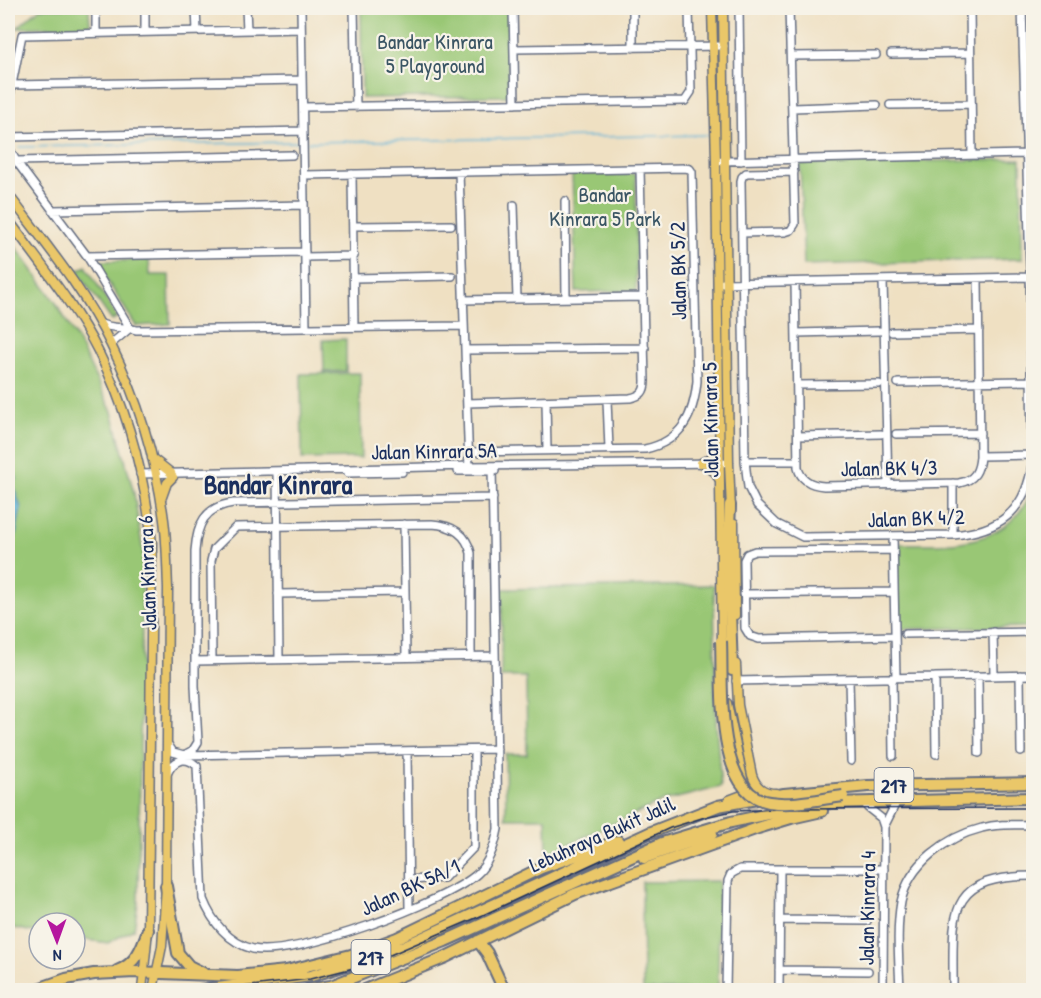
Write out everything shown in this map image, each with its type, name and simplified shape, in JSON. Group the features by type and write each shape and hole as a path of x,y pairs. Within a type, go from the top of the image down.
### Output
{"highway":[{"path":"730,505 728,552 732,670"},
{"path":"721,641 725,725 733,768 743,785 756,797 770,802 787,803 843,796 902,795 922,800"},
{"name":"Lebuhraya Bukit Jalil","path":"202,990 288,980 326,972 402,947 649,832 718,806 797,793 868,786 1034,783"},
{"name":"Lebuhraya Bukit Jalil","path":"309,990 331,986 445,941 662,843 722,824 808,806 848,802 1034,798"},
{"path":"365,990 446,957 574,894 758,828 823,810 931,803 942,799"},
{"path":"326,972 541,868 649,832"},
{"path":"576,883 588,881 712,834"},
{"path":"166,886 178,953 189,966 209,975"},
{"path":"114,972 127,966 137,957 148,930"},
{"path":"478,941 488,953 504,990"},
{"path":"35,990 74,978 114,972 238,976 286,971 376,947"},
{"path":"331,986 362,979 398,977"}],"main road":[{"name":"Jalan Kinrara 5","path":"712,8 712,47 721,161"},
{"name":"Jalan Kinrara 5","path":"718,806 742,795 745,788 727,705 721,641 718,448 723,8"},
{"name":"Jalan Kinrara 6","path":"8,194 70,279 111,344 137,407 161,500 167,548 166,886 163,936 158,973 153,990"},
{"name":"Jalan Kinrara 6","path":"8,219 51,279 97,350 123,409 149,516 152,543 148,930 142,990"},
{"name":"Jalan Kinrara 5","path":"721,283 730,505 734,527 736,681 742,728 755,784 766,792 797,793"},
{"path":"718,448 704,465 716,473 719,479"},
{"path":"151,458 172,475 161,500"}],"street":[{"path":"96,8 96,33"},
{"path":"145,8 145,32"},
{"path":"196,8 197,31"},
{"path":"246,8 247,30"},
{"path":"301,8 306,328"},
{"path":"354,8 356,107"},
{"path":"513,8 515,104"},
{"path":"633,8 633,48"},
{"path":"303,107 685,101 691,92 689,8"},
{"path":"739,8 741,160"},
{"path":"742,233 785,232 791,230 795,224 789,8"},
{"path":"970,8 972,155"},
{"name":"Jalan BK 4/2","path":"794,172 743,174 741,181 745,461 748,487 757,505 768,518 786,530 803,537 953,535 971,534 988,528 1016,509 1028,483 1032,455 1030,277 1022,8"},
{"path":"8,104 22,35 301,28"},
{"path":"514,49 724,46"},
{"path":"891,54 970,53"},
{"path":"791,56 876,55"},
{"path":"11,85 302,80"},
{"path":"890,105 971,104"},
{"path":"793,108 877,105"},
{"path":"8,137 303,131"},
{"path":"8,146 87,256 130,328"},
{"path":"721,161 1025,154"},
{"path":"16,160 292,155"},
{"path":"467,403 607,400 636,397 644,391 640,168"},
{"name":"Jalan BK 5/2","path":"304,175 640,168 685,168 692,172 697,381 695,400 684,424 665,442 645,449 468,452"},
{"path":"459,172 469,468"},
{"path":"352,174 354,327"},
{"path":"565,201 566,298"},
{"path":"514,205 517,299"},
{"path":"52,210 304,206"},
{"path":"354,226 451,225"},
{"path":"87,256 354,256"},
{"path":"354,278 452,276"},
{"path":"721,283 1030,277"},
{"name":"Jalan BK 4/3","path":"798,461 799,473 803,479 814,485 953,483 966,482 972,478 980,466 978,278"},
{"path":"883,281 888,484"},
{"path":"745,461 798,461 795,282"},
{"path":"463,300 643,297"},
{"path":"99,322 115,328 136,330 464,326"},
{"path":"111,344 130,328"},
{"path":"892,332 979,330"},
{"path":"796,333 879,331"},
{"path":"465,350 645,348"},
{"path":"898,384 1031,381"},
{"path":"797,386 879,384"},
{"path":"607,400 609,448"},
{"path":"546,401 547,450"},
{"path":"896,434 980,433"},
{"path":"798,436 881,434"},
{"path":"980,456 1032,455"},
{"name":"Jalan Kinrara 5A","path":"141,476 469,468 729,465"},
{"name":"Jalan BK 5A/1","path":"198,769 203,899 216,924 223,932 238,942 256,949 304,945 346,934 409,909 468,881 478,873 488,858 498,829 492,468"},
{"path":"277,473 279,659"},
{"path":"953,483 953,535"},
{"path":"184,755 193,750 198,741 195,551 198,527 207,514 226,504 493,498"},
{"path":"212,660 211,570 213,549 236,527 277,525 404,524 452,527 469,546 471,657"},
{"path":"404,524 406,657"},
{"path":"893,536 895,636 893,756"},
{"path":"894,550 755,551 747,554 744,560 744,594 746,628 750,636 759,639 895,636"},
{"path":"278,594 405,592"},
{"path":"744,594 894,592"},
{"path":"993,632 993,675"},
{"path":"905,634 1034,632"},
{"path":"195,660 495,656"},
{"path":"1020,675 1021,752"},
{"path":"736,681 1034,675"},
{"path":"978,676 979,753"},
{"path":"935,677 936,754"},
{"path":"849,679 851,761"},
{"path":"198,741 205,750 214,755"},
{"path":"167,743 174,752 184,755 497,749"},
{"path":"409,880 444,878 474,847 474,750"},
{"path":"407,751 409,909"},
{"path":"167,774 175,762 181,759 193,762 198,769 204,761 214,755"},
{"name":"Jalan Kinrara 4","path":"884,827 895,805"},
{"name":"Jalan Kinrara 4","path":"867,807 881,818 884,827 883,990"},
{"path":"900,990 900,911 904,890 921,862 941,847 972,831 996,826 1034,825"},
{"path":"779,990 780,869"},
{"path":"726,990 728,881 731,874 737,870 884,869"},
{"path":"953,990 954,928 960,901 974,887 992,879 1034,876"},
{"path":"780,920 867,921"},
{"path":"779,970 868,971"}],"green space":[{"path":"40,8 89,8 90,26 17,28"},
{"name":"Bandar Kinrara 5 Playground","path":"361,8 508,8 508,96 362,98"},
{"path":"1021,159 1022,259 804,265 800,164"},
{"name":"Bandar Kinrara 5 Park","path":"572,174 636,174 636,291 576,292"},
{"path":"8,236 56,303 78,341 112,412 134,493 143,553 138,903 134,929 108,943 87,940 87,911 27,911 27,931 8,927"},
{"path":"149,260 150,275 169,275 170,324 136,326 98,266 102,261"},
{"path":"86,266 117,317 112,321 77,271"},
{"path":"346,339 346,371 324,372 323,340"},
{"path":"360,373 361,458 302,459 301,374"},
{"path":"1030,495 1033,495 1033,627 900,629 894,572 898,544 955,543 990,534 1006,525 1019,513"},
{"path":"714,585 716,723 721,787 661,802 547,854 546,818 506,818 505,754 527,754 526,677 501,677 502,589"},
{"path":"719,881 718,990 643,990 642,882"}],"water":[{"path":"8,461 17,479 12,481 21,508 8,575 8,534 11,512 8,503"}],"waterway":[{"path":"307,142 708,135"},
{"path":"19,147 299,142"}],"tunnel":[{"path":"712,834 732,826 744,818 748,812 753,796 748,771"}],"tram line":[{"path":"217,990 310,979 369,964 483,915 670,828 705,817 733,811 781,809 1034,808"}],"district":[{"name":"Bandar Kinrara","path":"278,484"}]}
